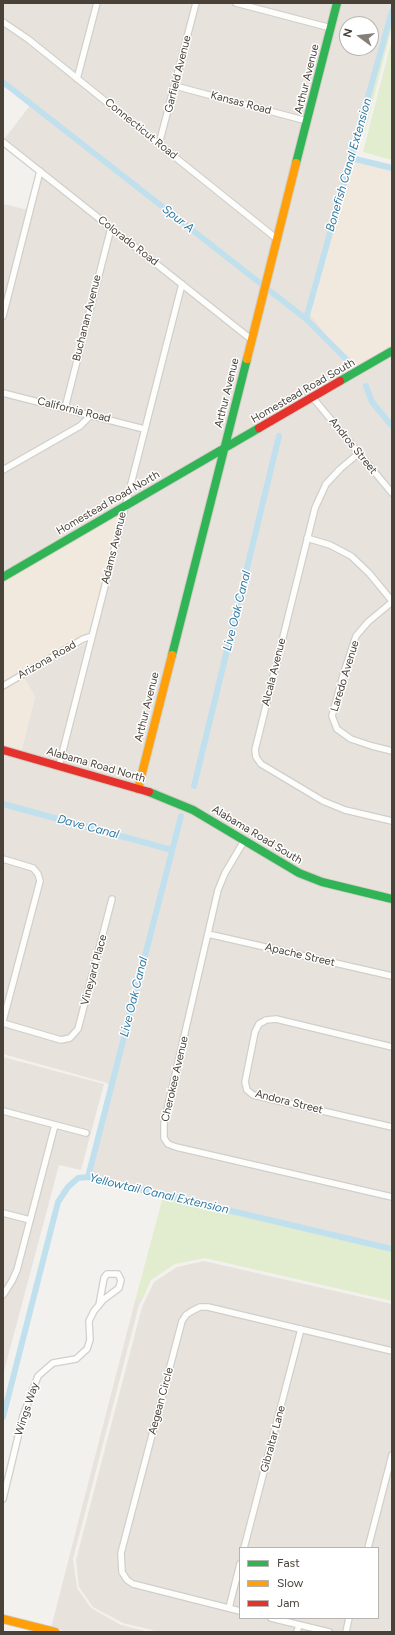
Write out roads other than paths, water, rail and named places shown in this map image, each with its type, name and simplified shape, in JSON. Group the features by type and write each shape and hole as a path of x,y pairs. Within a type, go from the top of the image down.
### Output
{"street":[{"path":"77,79 97,3"},
{"name":"Garfield Avenue","path":"159,144 196,3"},
{"path":"236,3 331,28"},
{"name":"Arthur Avenue","path":"138,789 337,3"},
{"name":"Connecticut Road","path":"3,22 77,79 277,239"},
{"name":"Kansas Road","path":"175,86 307,121"},
{"name":"Colorado Road","path":"3,142 252,340"},
{"path":"3,316 40,171"},
{"name":"Buchanan Avenue","path":"65,408 111,228"},
{"name":"Adams Avenue","path":"59,766 182,284"},
{"name":"Homestead Road South","path":"224,449 392,351"},
{"name":"California Road","path":"3,393 144,429"},
{"name":"Andros Street","path":"313,398 392,493"},
{"path":"3,470 80,426 91,415"},
{"name":"Homestead Road North","path":"3,577 224,449"},
{"name":"Alcala Avenue","path":"359,453 340,469 323,490 307,538 255,742 256,758 268,768 323,801 345,810 392,821"},
{"path":"307,538 330,545 351,556 369,573 392,601"},
{"name":"Laredo Avenue","path":"392,601 368,622 356,636 332,716 337,728 351,738 372,746 392,751"},
{"name":"Arizona Road","path":"3,686 83,639 92,636"},
{"name":"Alabama Road North","path":"3,750 138,789 183,805"},
{"name":"Alabama Road South","path":"183,805 280,863 310,878 392,899"},
{"name":"Cherokee Avenue","path":"244,841 221,882 164,1123 164,1138 168,1144 176,1147 392,1197"},
{"path":"3,859 32,868 39,879 3,1022"},
{"name":"Vineyard Place","path":"3,1022 61,1040 70,1038 78,1029 112,899"},
{"name":"Apache Street","path":"208,934 392,976"},
{"name":"Andora Street","path":"392,1047 276,1019 266,1020 259,1024 255,1032 245,1082 247,1090 253,1095 392,1127"},
{"path":"3,1111 86,1133"},
{"path":"3,1295 14,1275 55,1125"},
{"path":"3,1213 30,1220"},
{"name":"Wings Way","path":"3,1499 23,1416 38,1376 53,1363 76,1359 82,1356 87,1349 90,1340 90,1321 102,1300 119,1288 121,1280 118,1274 107,1274 104,1278 99,1305"},
{"name":"Aegean Circle","path":"239,1611 133,1584 127,1580 122,1572 121,1553 180,1329 186,1315 200,1307 208,1307 392,1351"},
{"name":"Gibraltar Lane","path":"244,1547 301,1329"},
{"path":"368,1547 392,1455"},
{"path":"229,1608 239,1568"},
{"path":"3,1619 55,1632"},
{"path":"275,1619 299,1625 310,1630 329,1632"},
{"path":"346,1632 350,1619"},
{"path":"297,1632 299,1625"}],"waterway":[{"name":"Bonefish Canal Extension","path":"306,319 392,11"},
{"name":"Spur A","path":"3,82 306,319 348,361"},
{"path":"351,158 392,168"},
{"name":"Spur A","path":"366,386 372,402 392,426"},
{"name":"Live Oak Canal","path":"194,786 279,436"},
{"name":"Dave Canal","path":"3,804 172,850"},
{"name":"Live Oak Canal","path":"88,1177 181,816"},
{"name":"Yellowtail Canal Extension","path":"3,1417 58,1202 68,1187 78,1178 88,1177 392,1249"}]}
